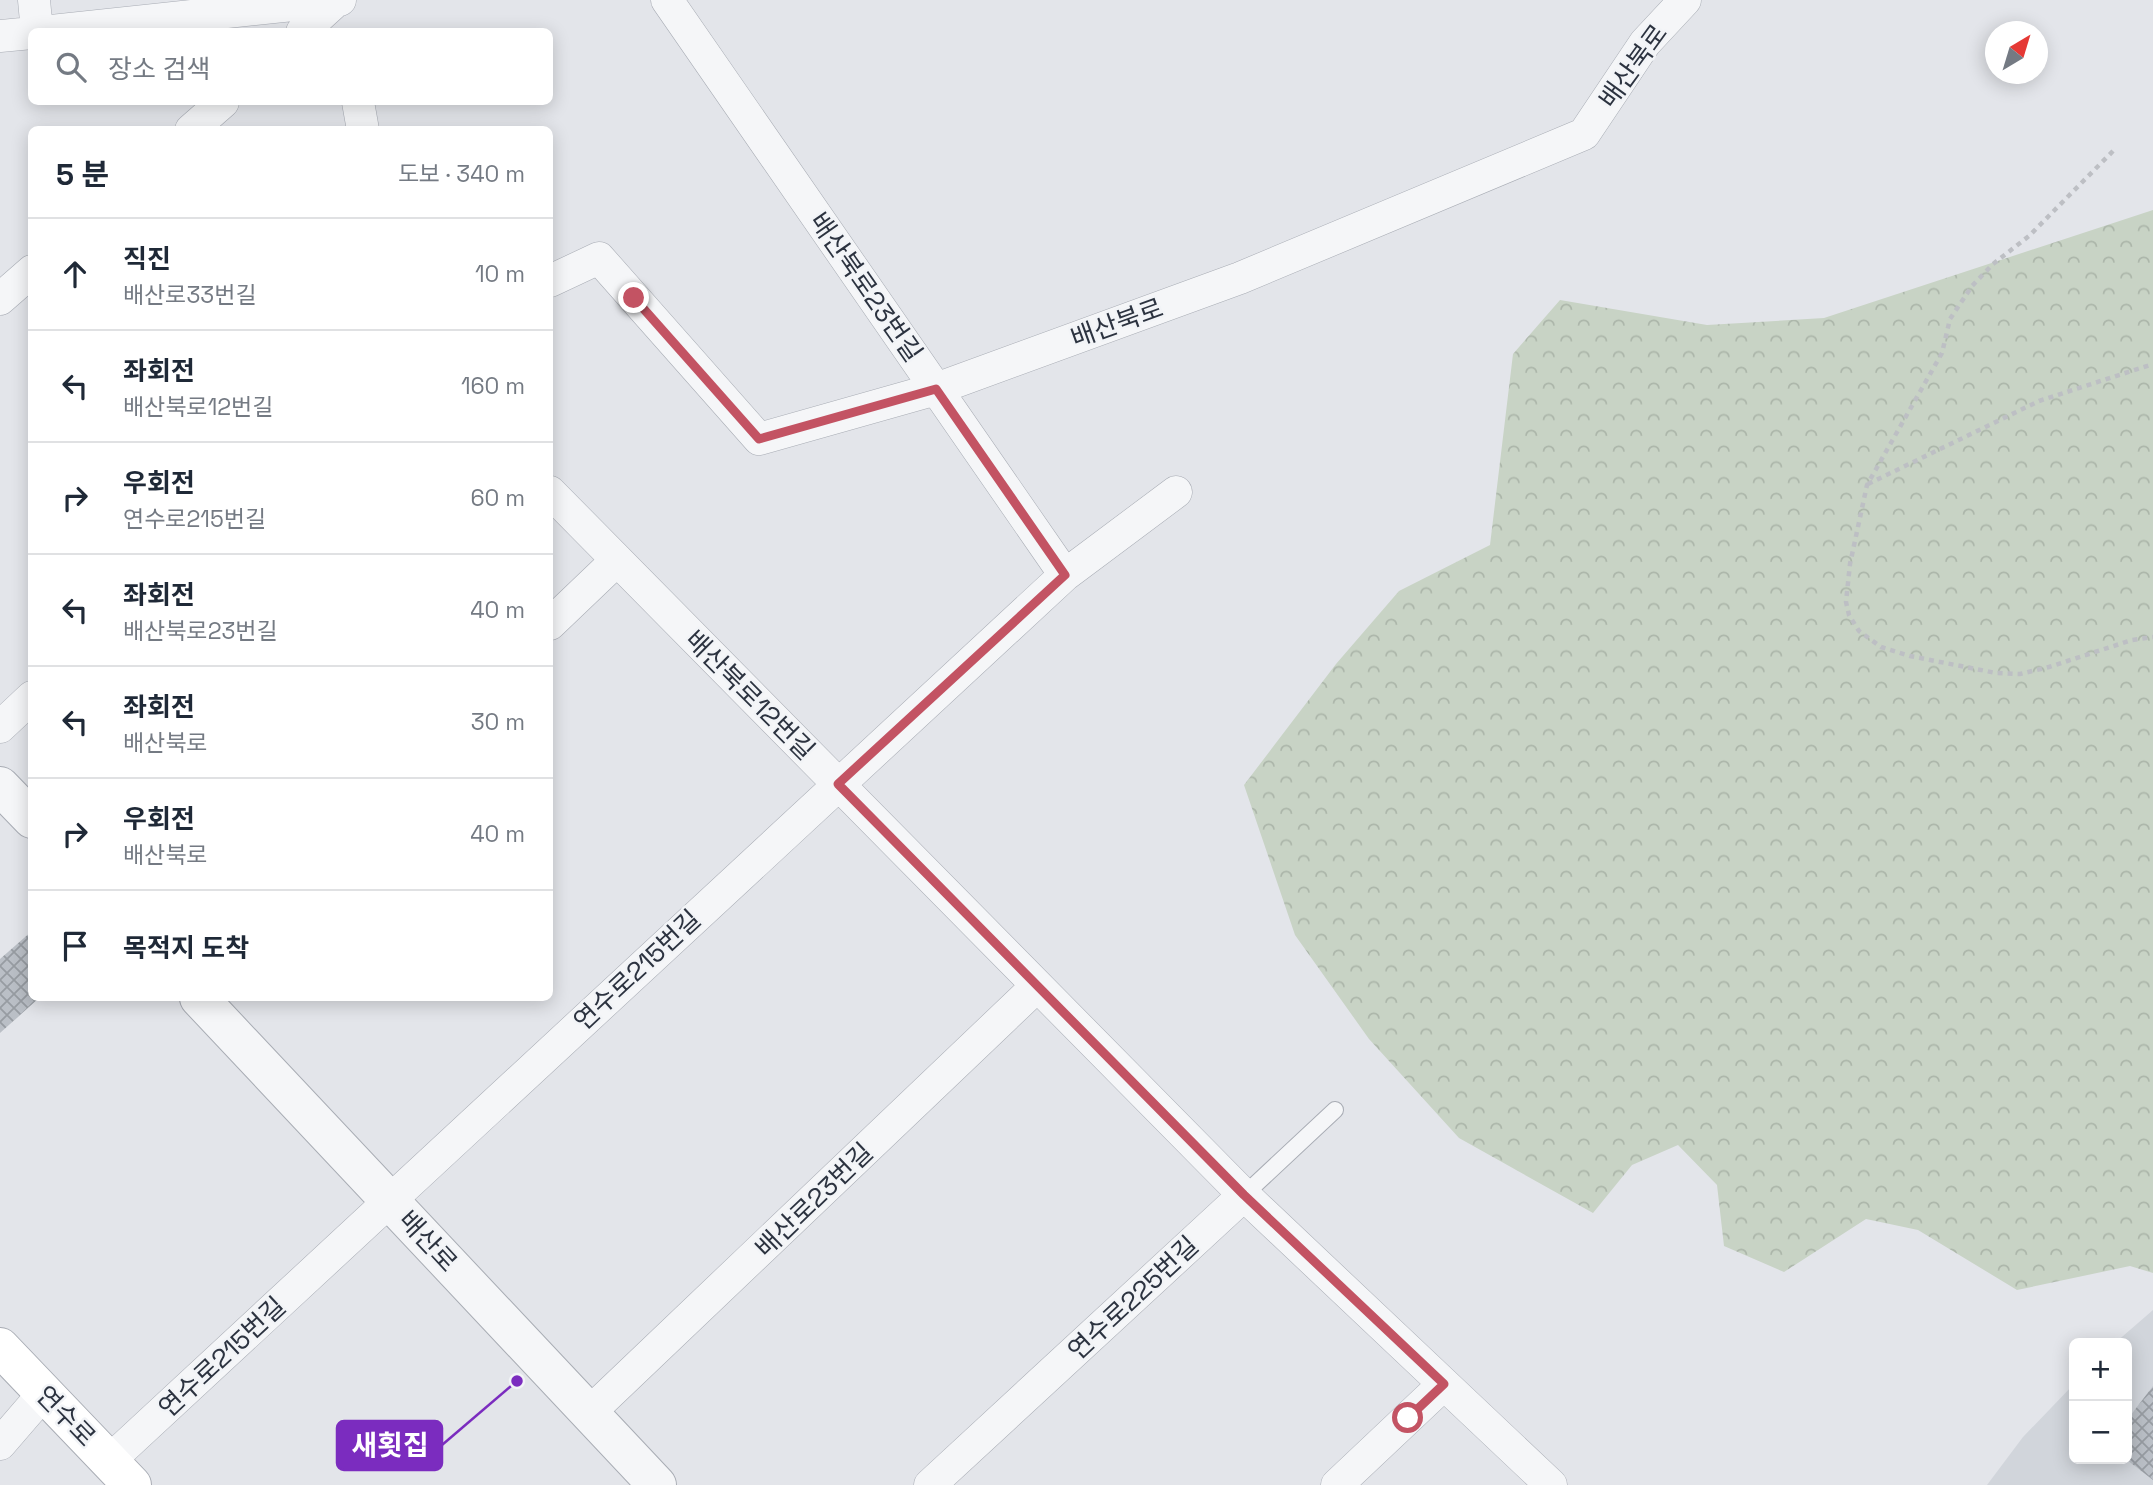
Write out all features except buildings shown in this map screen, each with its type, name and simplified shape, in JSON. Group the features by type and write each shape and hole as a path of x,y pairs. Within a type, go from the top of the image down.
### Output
{"main road":[{"name":"연수로","path":"0,1347 121,1473"}],"street":[{"path":"34,0 38,28"},
{"path":"76,28 338,0"},
{"path":"306,28 338,0"},
{"path":"338,0 343,28"},
{"name":"배산북로23번길","path":"667,0 1065,575"},
{"name":"배산북로","path":"553,280 599,258 759,439 936,389 1240,278 1584,134 1645,43 1685,0"},
{"path":"0,36 28,33"},
{"path":"196,126 220,105"},
{"path":"359,105 362,126"},
{"path":"0,299 28,274"},
{"name":"연수로215번길","path":"121,1473 390,1201 838,784 1065,575 1176,492"},
{"name":"배산북로12번길","path":"553,495 1244,1195 1551,1485"},
{"path":"553,621 617,560"},
{"path":"0,727 28,701"},
{"path":"0,786 28,816"},
{"name":"배산로23번길","path":"589,1413 1037,986"},
{"name":"배산로","path":"202,1001 657,1485"},
{"name":"연수로225번길","path":"930,1485 1244,1195"},
{"path":"1337,1485 1444,1384"},
{"path":"0,1444 44,1393"}],"lane":[{"name":"연수로225번길","path":"1244,1195 1335,1110"}],"path":[{"path":"2113,151 2029,236 1993,264 1972,286 1951,319 1941,353 1867,485 1850,564 1846,602 1849,615 1859,631 1881,647 1973,669 2020,674 2132,640 2153,637"},
{"path":"1867,485 2039,401 2153,364"}],"shaded area":[{"path":"2153,1310 2153,1485 1987,1485 2023,1437 2069,1389 2069,1464 2132,1464 2132,1338 2121,1338"}],"green space":[{"path":"2153,210 2153,1273 2130,1266 2017,1290 1918,1230 1866,1219 1784,1272 1724,1246 1717,1185 1678,1145 1632,1165 1593,1213 1459,1138 1369,1039 1295,935 1244,785 1336,664 1399,591 1490,545 1513,354 1560,300 1707,325 1824,318"}],"place":[{"name":"새횟집","path":"517,1381"}],"route":[{"path":"634,298 759,439 936,389 1065,575 838,784 1244,1195 1444,1384 1408,1418"}]}
